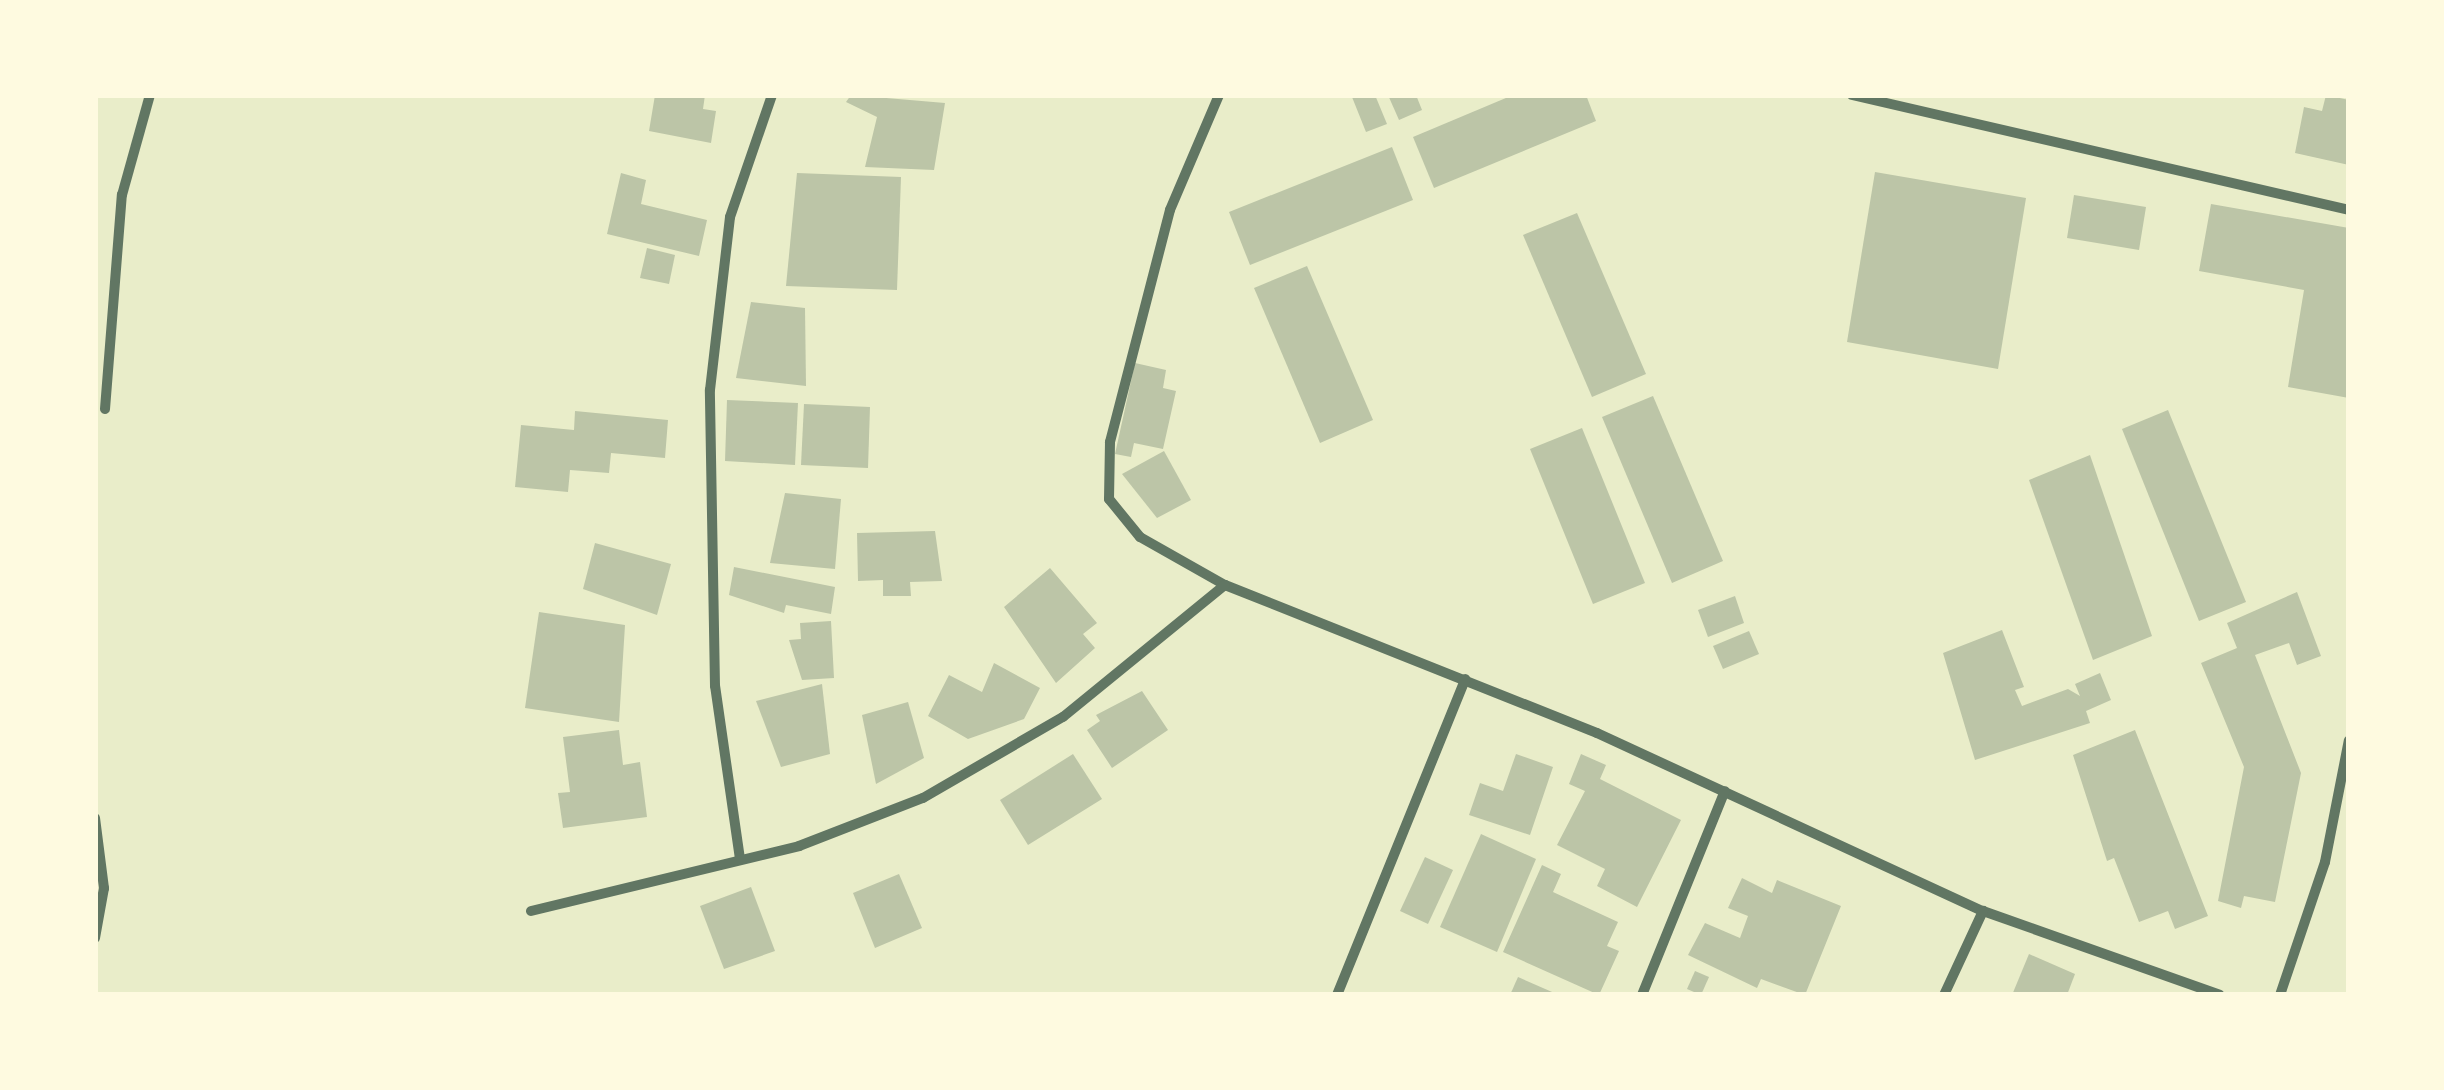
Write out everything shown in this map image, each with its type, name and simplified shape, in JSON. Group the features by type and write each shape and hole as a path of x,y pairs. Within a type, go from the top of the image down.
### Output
{"street":[{"path":"105,408 122,195 150,95"},
{"path":"740,859 715,686 710,390 730,218 772,95"},
{"path":"1219,95 1170,210 1107,473 1121,520 1225,585 1465,679 1982,910 2220,995"},
{"path":"1852,95 2349,210"},
{"path":"531,911 855,826 976,772 1063,717 1225,585"},
{"path":"1337,995 1465,679"},
{"path":"2280,995 2325,862 2349,740"},
{"path":"1642,995 1725,792"},
{"path":"95,818 104,888 95,938"},
{"path":"1944,995 1982,910"}],"building":[{"path":"655,95 705,95 703,109 716,111 711,143 649,131"},
{"path":"851,95 945,103 934,170 865,167 877,117 846,102"},
{"path":"1375,95 1387,124 1366,132 1352,97"},
{"path":"1388,95 1416,95 1422,110 1399,120"},
{"path":"1513,95 1586,95 1596,121 1434,188 1413,137"},
{"path":"2326,95 2349,100 2349,165 2295,153 2304,107 2322,111"},
{"path":"1392,147 1413,200 1250,265 1229,212"},
{"path":"1875,172 2026,198 1998,369 1847,342"},
{"path":"621,173 646,180 641,204 707,220 699,256 607,234"},
{"path":"797,173 901,177 897,290 786,286"},
{"path":"2074,195 2146,207 2139,250 2067,238"},
{"path":"2211,204 2349,228 2349,398 2288,387 2304,290 2199,271"},
{"path":"1577,213 1646,374 1592,397 1523,235"},
{"path":"647,248 675,255 669,284 640,278"},
{"path":"1307,266 1373,420 1320,443 1254,288"},
{"path":"751,302 805,308 806,386 736,378"},
{"path":"1135,363 1166,370 1163,388 1176,391 1163,449 1134,443 1131,457 1115,454"},
{"path":"1653,396 1723,561 1672,583 1602,417"},
{"path":"727,400 798,403 795,465 725,461"},
{"path":"804,404 870,407 868,468 801,465"},
{"path":"2168,410 2246,602 2199,621 2122,429"},
{"path":"575,411 668,420 665,458 611,453 609,473 570,470 568,492 515,487 521,425 574,430"},
{"path":"1582,428 1645,583 1593,604 1530,449"},
{"path":"1164,451 1191,500 1157,518 1122,474"},
{"path":"2090,455 2152,636 2093,660 2029,480"},
{"path":"785,493 841,499 835,569 770,563"},
{"path":"935,531 942,581 910,582 911,596 883,596 883,580 858,581 857,533"},
{"path":"595,543 671,564 657,615 583,589"},
{"path":"734,567 835,587 831,614 786,605 784,613 729,595"},
{"path":"1050,568 1097,623 1083,634 1095,648 1056,683 1004,607"},
{"path":"2297,592 2321,656 2297,665 2289,643 2255,655 2301,773 2275,902 2244,896 2241,908 2218,901 2244,767 2201,663 2237,648 2227,623"},
{"path":"1735,596 1744,623 1708,637 1698,610"},
{"path":"539,612 625,625 619,722 525,708"},
{"path":"831,621 834,678 802,680 789,640 801,639 800,623"},
{"path":"2002,630 2024,687 2015,690 2022,706 2068,689 2080,696 2075,684 2100,673 2111,700 2086,711 2090,723 1975,760 1943,653"},
{"path":"1749,631 1759,654 1723,669 1713,646"},
{"path":"994,663 1040,688 1024,719 968,739 928,716 949,675 982,692"},
{"path":"822,684 830,754 781,767 756,701"},
{"path":"1142,691 1168,730 1112,768 1087,730 1100,721 1096,715"},
{"path":"908,702 924,758 876,784 862,715"},
{"path":"619,730 623,765 640,762 647,817 563,828 558,793 570,792 563,737"},
{"path":"2135,730 2208,916 2175,929 2168,911 2139,922 2114,858 2107,861 2073,755"},
{"path":"1073,754 1102,799 1028,845 1000,800"},
{"path":"1516,754 1553,767 1530,835 1469,815 1480,783 1503,791"},
{"path":"1581,754 1606,765 1600,779 1681,820 1637,907 1597,886 1605,869 1557,845 1585,791 1569,784"},
{"path":"1481,834 1536,859 1497,952 1440,927"},
{"path":"1425,857 1453,870 1428,924 1400,911"},
{"path":"1542,865 1561,874 1553,892 1618,922 1607,946 1619,951 1599,995 1503,952"},
{"path":"899,874 922,928 875,948 853,893"},
{"path":"1742,878 1772,893 1777,880 1841,906 1805,995 1761,979 1757,988 1688,955 1705,923 1740,938 1748,916 1728,908"},
{"path":"751,887 775,951 724,969 700,906"},
{"path":"2029,954 2075,974 2067,995 2012,995"},
{"path":"1695,971 1709,977 1701,995 1687,989"},
{"path":"1518,977 1559,995 1510,995"}]}
